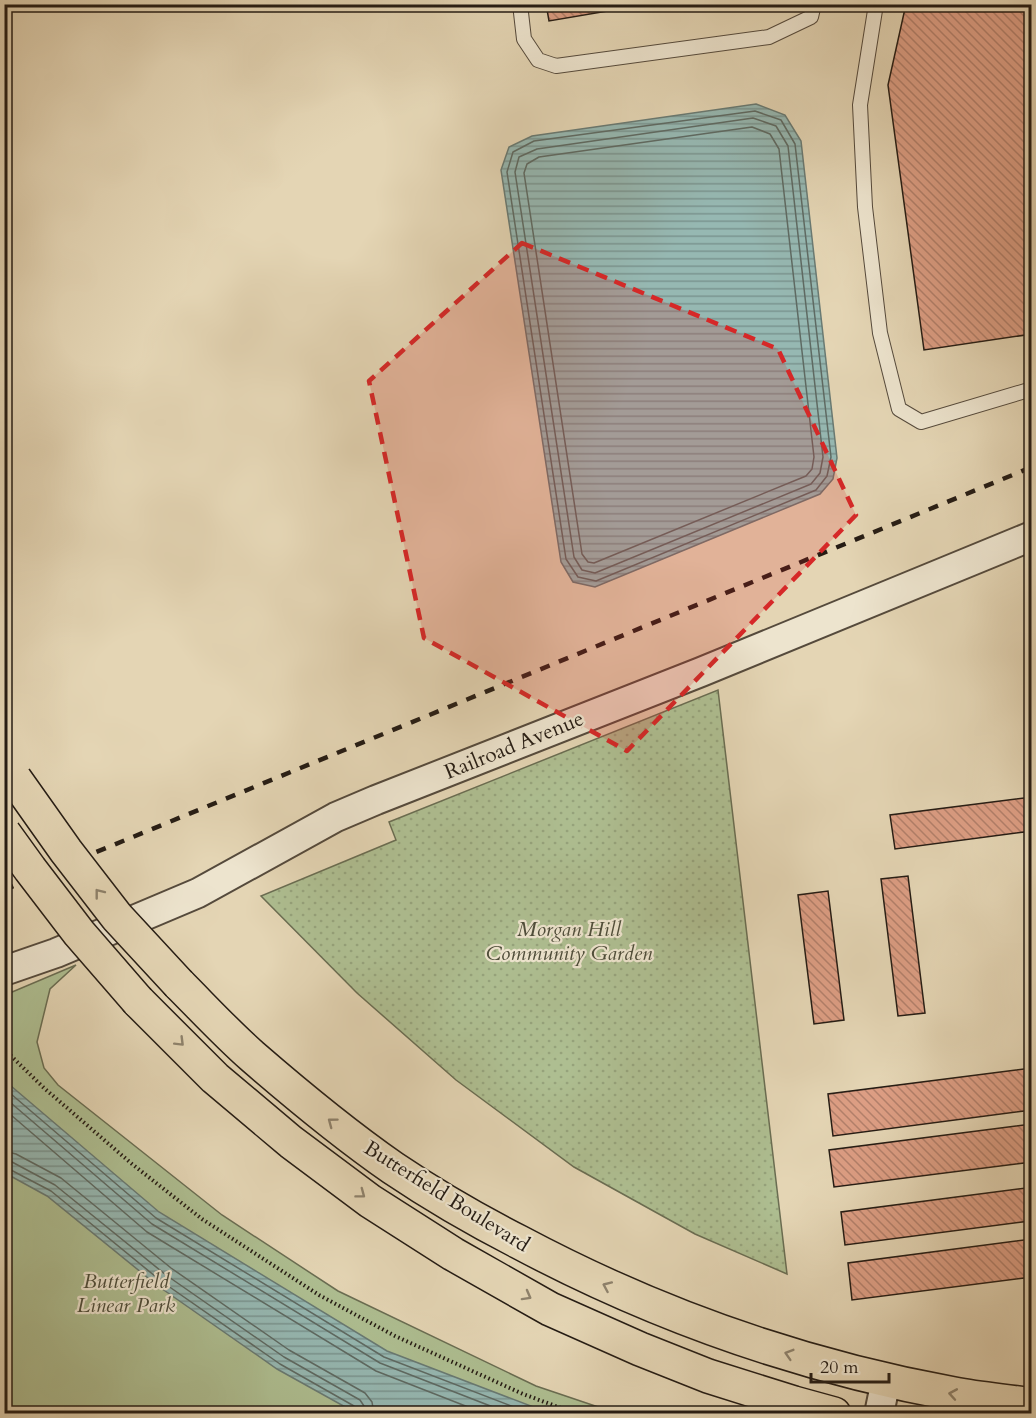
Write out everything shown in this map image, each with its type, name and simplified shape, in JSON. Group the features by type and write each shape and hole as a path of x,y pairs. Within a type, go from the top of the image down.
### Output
{"main road":[{"name":"Butterfield Boulevard","path":"10,770 66,851 117,917 178,984 250,1054 319,1112 393,1168 478,1221 567,1268 727,1335 814,1362 886,1380 956,1394 1032,1405"},
{"name":"Butterfield Boulevard","path":"4,833 72,924 138,1001 215,1078 291,1142 370,1201 453,1254 550,1309 708,1376 834,1413"}],"street":[{"name":"Railroad Avenue","path":"4,971 56,953 198,893 336,817 376,800 700,672 1032,536"},
{"path":"879,1413 886,1380"}],"lane":[{"path":"520,4 524,39 538,60 556,66 770,37 811,17 814,4"},
{"path":"876,4 860,105 865,207 880,333 899,409 921,422 1032,389"}],"path":[{"path":"4,1049 44,1088 132,1164 202,1219 319,1295 405,1341 523,1394 577,1413"}],"highlighted area":[{"path":"522,243 778,349 856,515 627,751 424,638 369,381"}],"green space":[{"name":"Morgan Hill Community Garden","path":"718,690 787,1274 695,1234 574,1167 456,1080 357,993 261,896 396,840 389,822"},
{"name":"Butterfield Linear Park","path":"76,965 50,989 37,1042 44,1068 58,1085 222,1215 338,1291 536,1386 616,1413 5,1414 5,995"}],"water":[{"path":"756,104 785,115 801,141 837,458 833,479 820,494 595,587 573,582 561,562 501,170 509,147 532,136"},
{"path":"4,1080 159,1212 387,1351 549,1413 356,1413 277,1369 158,1286 47,1196 5,1173"}],"building":[{"path":"546,4 649,4 549,21"},
{"path":"906,4 1032,4 1032,334 924,350 888,85"},
{"path":"1032,797 1032,831 895,849 890,815"},
{"path":"908,876 925,1013 898,1016 881,879"},
{"path":"828,891 844,1020 814,1024 798,895"},
{"path":"1032,1068 1032,1110 833,1136 828,1094"},
{"path":"1032,1124 1032,1162 834,1187 829,1150"},
{"path":"1026,1188 1030,1221 845,1245 841,1212"},
{"path":"1032,1239 1032,1277 852,1300 848,1263"}],"railway":[{"path":"4,890 1032,467"}]}
